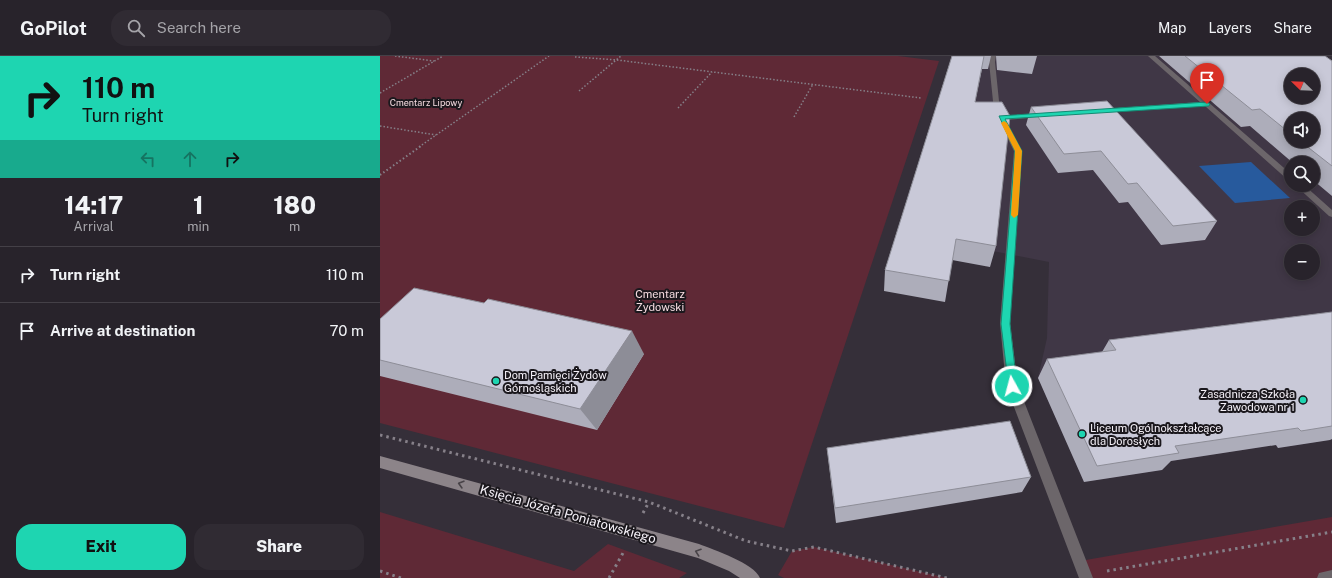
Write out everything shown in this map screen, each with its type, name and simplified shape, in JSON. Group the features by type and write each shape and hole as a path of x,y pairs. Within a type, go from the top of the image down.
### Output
{"street":[{"path":"993,56 992,62 997,110 1018,151 1005,324 1012,386 1086,578"},
{"path":"1151,56 1284,172"},
{"path":"1096,111 1207,104"},
{"path":"1001,118 1048,114"},
{"path":"1307,192 1332,214"},
{"name":"Księcia Józefa Poniatowskiego","path":"380,462 699,552 734,566 753,578"},
{"path":"1324,578 1332,577"}],"path":[{"path":"395,56 435,61"},
{"path":"380,93 443,56"},
{"path":"380,175 549,56"},
{"path":"579,90 622,56"},
{"path":"575,57 617,60 921,98"},
{"path":"678,108 712,72"},
{"path":"794,117 813,84"},
{"path":"380,126 436,135"},
{"path":"380,436 649,502 746,541 792,551 814,548 947,578"},
{"path":"1104,572 1332,532"},
{"path":"609,578 623,553"},
{"path":"380,571 401,578"}],"shaded area":[{"path":"956,56 1216,56 1284,113 1284,148 1320,148 1320,142 1332,144 1332,436 1328,437 1330,440 1278,448 1275,445 1158,463 1162,470 1084,482 1038,378 1047,338 1049,262 993,251"}],"green space":[{"name":"Cmentarz Żydowski","path":"380,56 898,56 939,61 784,528 380,423"},
{"path":"380,512 574,571 608,544 687,573 679,578 380,578"},
{"path":"1332,517 1332,578 1090,578 1080,561"},
{"path":"814,547 947,578 784,578 778,575 792,551"}],"water":[{"path":"1251,162 1290,198 1235,203 1199,166"}],"building":[{"path":"952,56 984,56 975,102 1002,102 1010,116 996,246 956,239 949,281 885,270"},
{"path":"1185,56 1325,56 1332,61 1332,166 1309,148 1320,148 1320,112 1284,112 1284,128 1260,109 1252,110"},
{"path":"1107,101 1217,221 1173,226 1137,183 1128,184 1101,151 1064,154 1031,107"},
{"path":"414,288 484,303 488,299 632,331 580,409 380,360 380,319"},
{"path":"1332,312 1332,426 1301,431 1298,428 1175,446 1179,453 1097,466 1047,359 1116,350 1109,340"},
{"path":"1010,421 1031,477 835,508 827,448"}],"slow traffic":[{"path":"1004,123 1018,151 1014,215"}],"place":[{"name":"Dom Pamięci Żydów Górnośląskich","path":"496,381"},
{"name":"Zasadnicza Szkoła Zawodowa nr 1","path":"1303,400"},
{"name":"Liceum Ogólnokształcące dla Dorosłych","path":"1082,434"}],"route":[{"path":"1012,386 1005,324 1012,255 1018,151 1001,118 1207,104"}],"park label":[{"name":"Cmentarz Lipowy","path":"426,102"}]}
